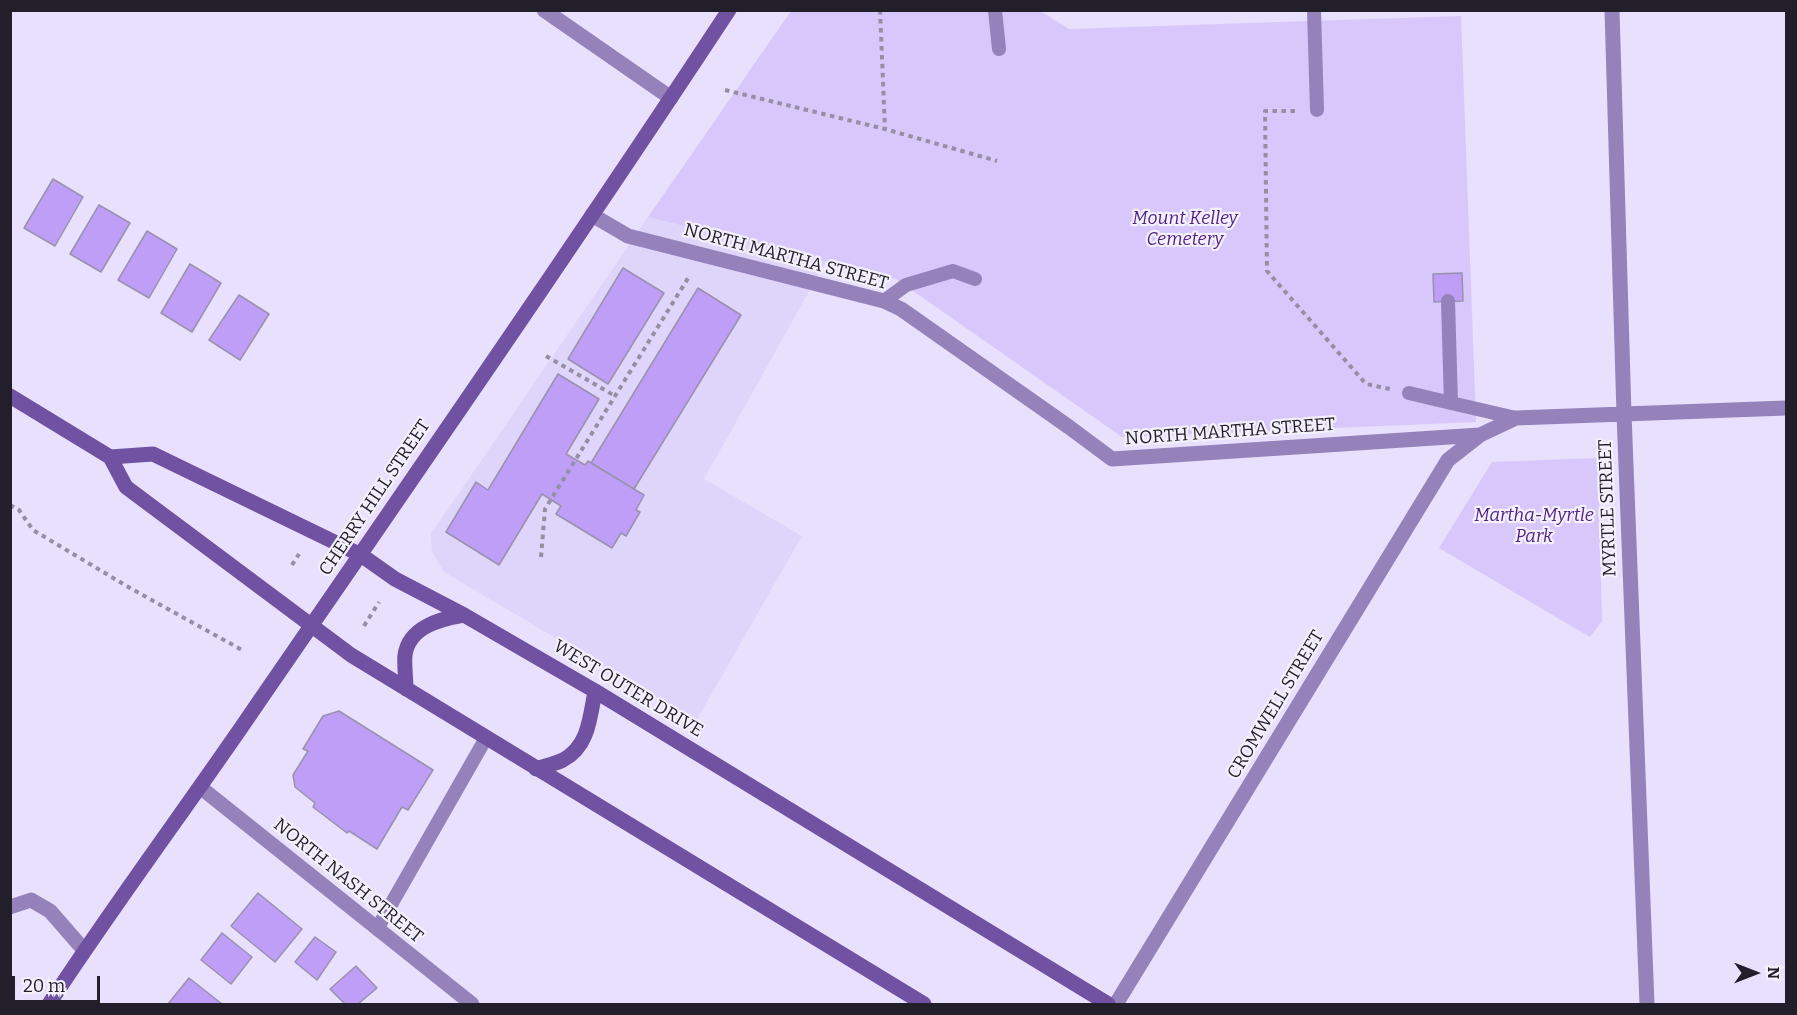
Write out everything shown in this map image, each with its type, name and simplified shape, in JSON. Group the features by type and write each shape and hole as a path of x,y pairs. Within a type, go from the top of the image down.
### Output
{"main road":[{"name":"CHERRY HILL STREET","path":"49,1005 84,950 361,555 729,10"},
{"path":"10,396 110,457 126,487 351,655 924,1005"},
{"name":"WEST OUTER DRIVE","path":"110,457 153,454 361,555 395,579 464,615 595,691 1108,1005"},
{"path":"406,689 405,654 412,638 426,626 442,618 464,615"},
{"path":"536,768 563,760 579,747 586,737 595,691"}],"street":[{"path":"544,10 671,98"},
{"name":"MYRTLE STREET","path":"1612,10 1624,414 1647,1005"},
{"name":"NORTH MARTHA STREET","path":"592,215 628,236 884,301 901,309 1112,459 1480,435 1516,418 1786,408"},
{"name":"CROMWELL STREET","path":"1116,1005 1448,460 1480,435"},
{"name":"NORTH NASH STREET","path":"200,787 472,1005"},
{"path":"10,907 31,900 50,910 84,950"}],"lane":[{"path":"995,10 999,49"},
{"path":"1314,10 1317,110"},
{"path":"884,301 906,285 953,271 975,279"},
{"path":"1448,302 1451,403"},
{"path":"1409,393 1516,418"},
{"path":"377,929 486,738"}],"path":[{"path":"880,10 885,129"},
{"path":"725,90 885,129 997,161"},
{"path":"1317,110 1265,111 1267,271 1366,384 1409,393"},
{"path":"541,557 546,509 690,274"},
{"path":"546,356 615,396"},
{"path":"10,505 19,510 33,530 130,588 242,650"},
{"path":"292,566 299,554"},
{"path":"364,626 379,602"}],"shaded area":[{"path":"648,217 826,261 704,479 802,536 696,721 444,572 432,552 431,534"}],"green space":[{"name":"Mount Kelley Cemetery","path":"791,11 1040,11 1069,29 1461,16 1476,422 1122,437 896,279 648,217"},
{"name":"Martha-Myrtle Park","path":"1598,458 1602,621 1590,637 1439,548 1492,462"}],"building":[{"path":"53,179 83,197 55,246 24,228"},
{"path":"99,205 130,223 101,272 70,254"},
{"path":"147,231 177,249 149,298 118,280"},
{"path":"190,264 221,283 192,332 161,313"},
{"path":"623,268 664,293 608,384 568,359"},
{"path":"1462,273 1463,301 1434,302 1433,274"},
{"path":"698,288 741,315 634,489 591,463"},
{"path":"239,295 269,314 240,360 209,340"},
{"path":"558,374 599,399 566,454 585,465 588,461 644,495 636,510 640,512 626,536 621,533 612,548 556,514 561,506 542,494 499,565 446,532 476,482 488,490"},
{"path":"339,711 433,770 408,810 402,807 377,849 349,831 347,833 313,807 315,803 295,787 293,775 308,751 303,749 323,716"},
{"path":"258,893 302,929 275,962 231,926"},
{"path":"222,933 252,957 231,984 201,960"},
{"path":"315,937 336,952 317,980 295,962"},
{"path":"356,966 377,988 358,1004 345,1004 330,989"},
{"path":"189,978 222,1004 168,1004"}]}
